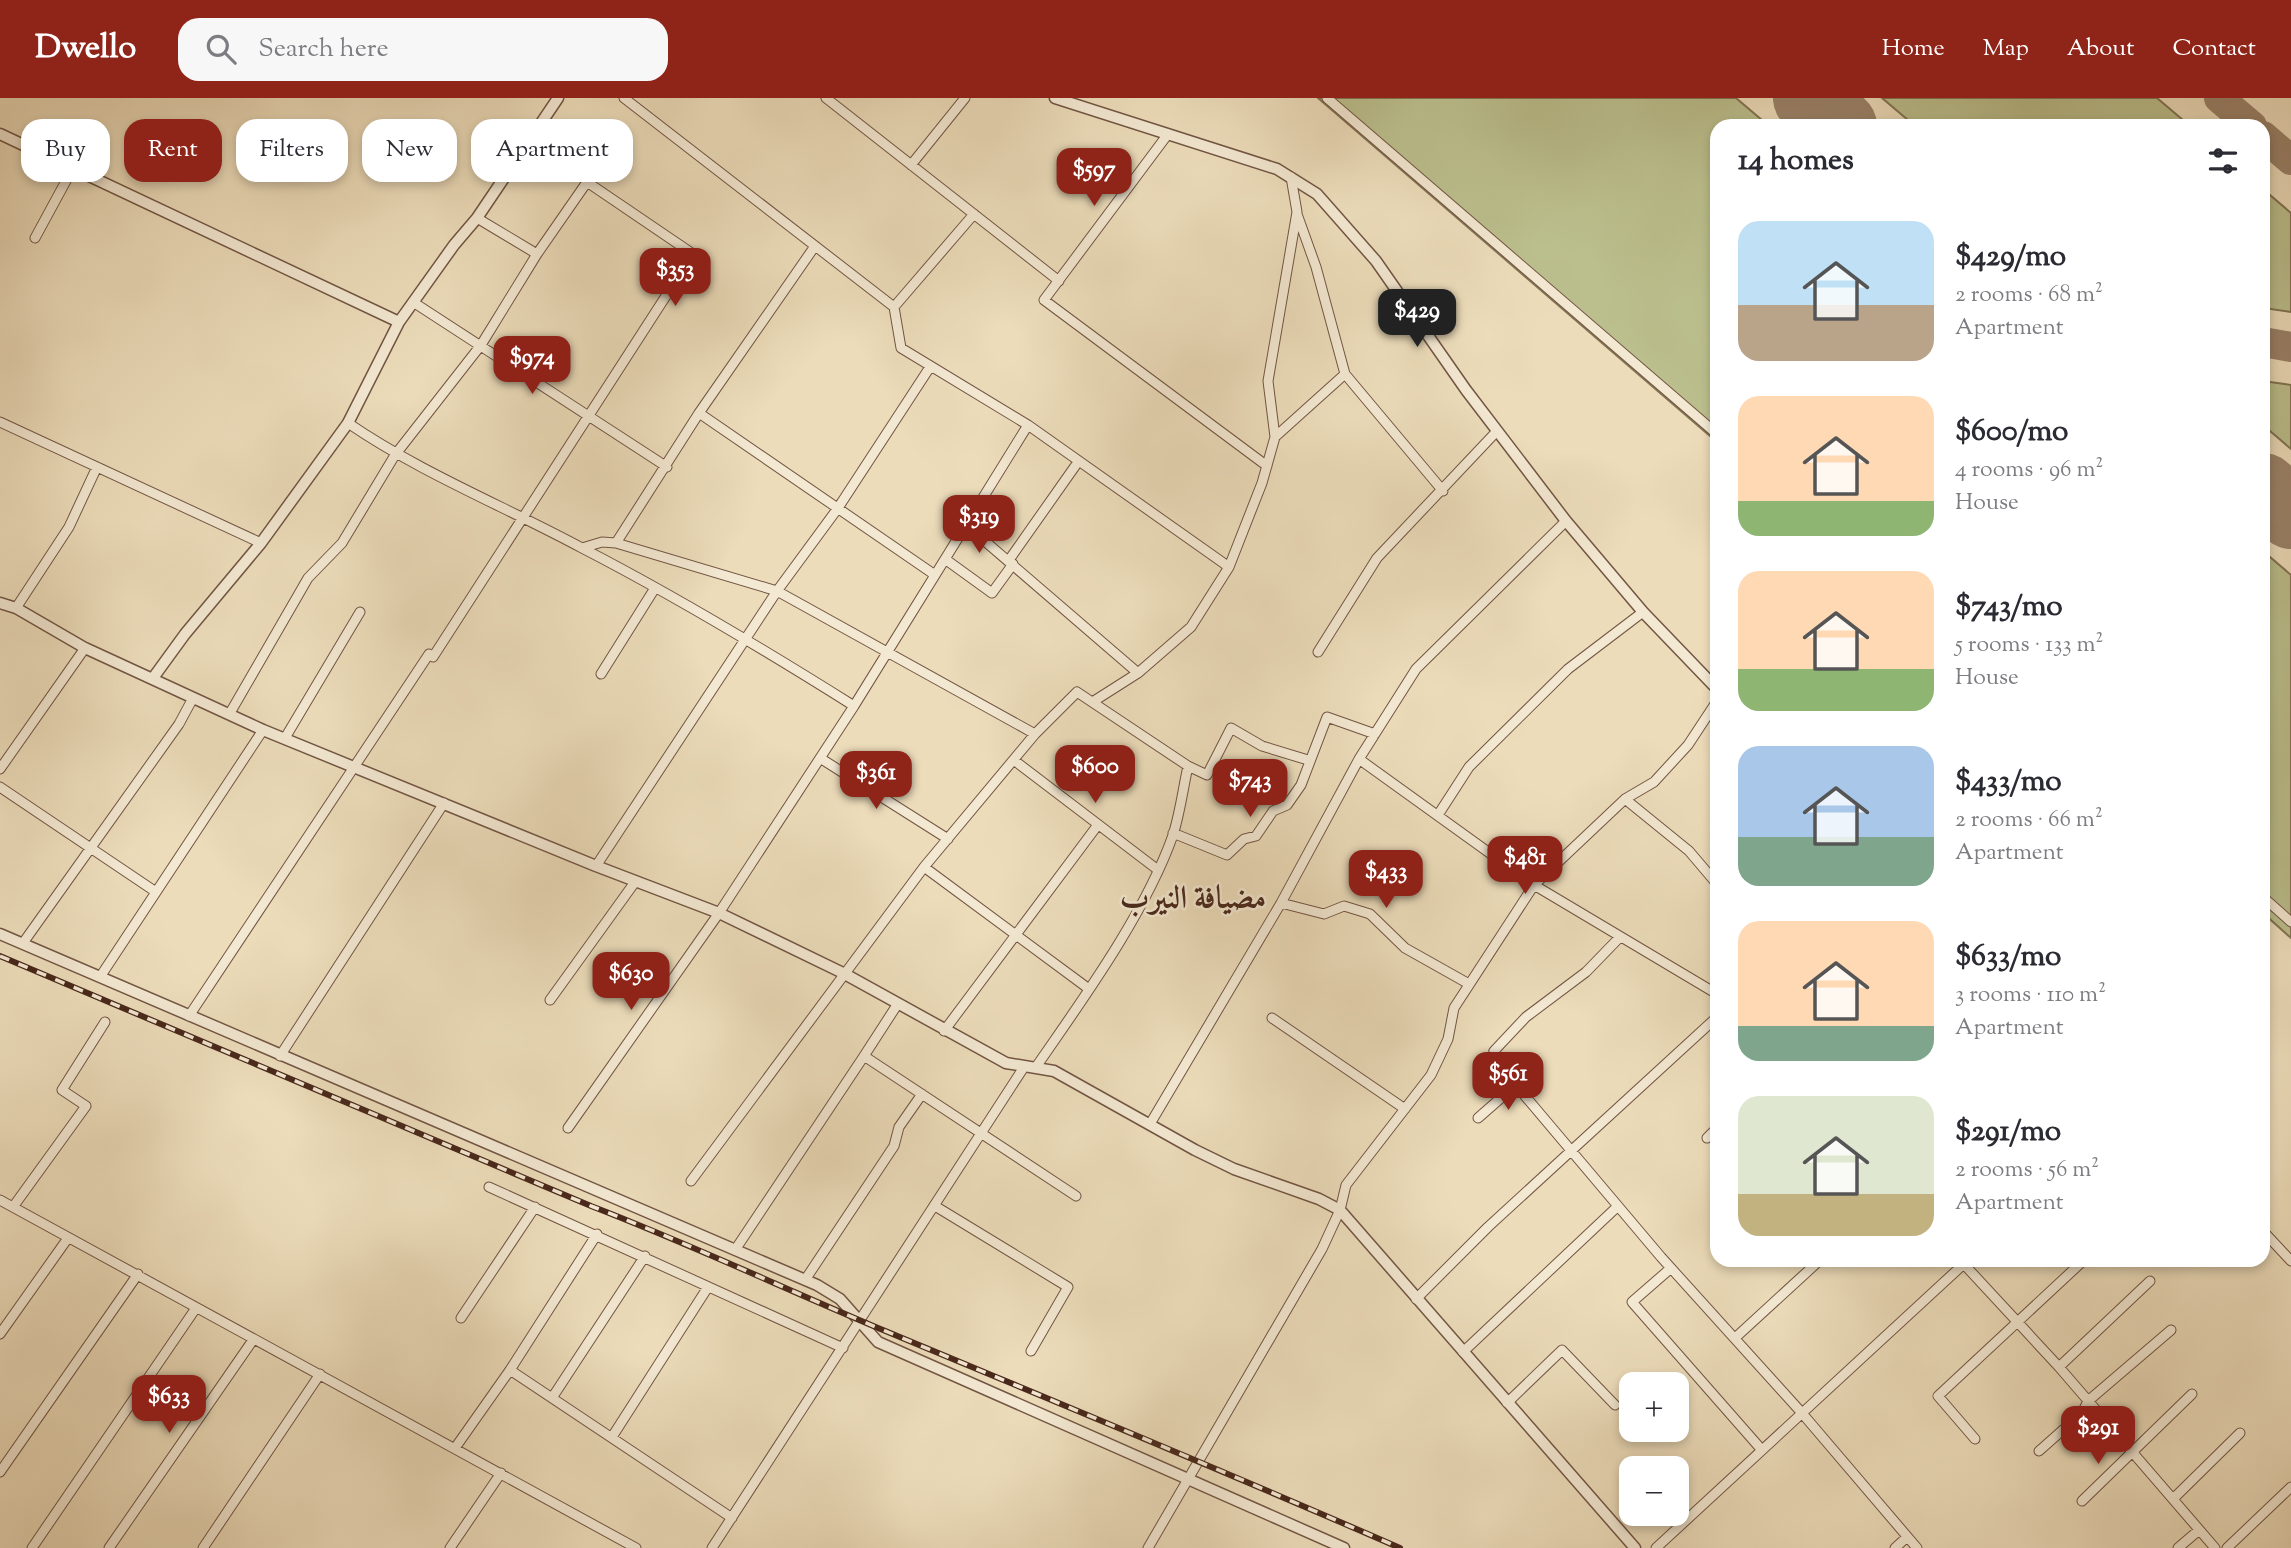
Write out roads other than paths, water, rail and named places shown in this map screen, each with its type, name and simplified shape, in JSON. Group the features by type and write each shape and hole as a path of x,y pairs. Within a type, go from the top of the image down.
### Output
{"street":[{"path":"153,678 261,543 348,422 399,323 477,218 558,98"},
{"path":"624,98 894,307 901,348 1028,425 1229,567"},
{"path":"827,98 1059,281"},
{"path":"911,164 965,98"},
{"path":"1055,98 1291,177 1334,210 1376,261 1497,431 1566,521 1643,612 1710,682"},
{"path":"1327,98 1710,428"},
{"path":"0,134 21,144"},
{"path":"1168,134 1044,300 1267,466"},
{"path":"1291,177 1297,212 1316,267 1345,374 1443,491"},
{"path":"35,238 65,182"},
{"path":"102,182 399,323"},
{"path":"188,1016 352,768 523,518 693,254 587,183 537,254 481,345 394,455 342,543 308,578 230,713"},
{"path":"1094,701 1138,673 1191,627 1229,567 1267,466 1275,437 1268,381 1297,212"},
{"path":"894,307 974,214"},
{"path":"477,218 537,254"},
{"path":"615,543 667,467 699,413 815,246"},
{"path":"413,302 667,467"},
{"path":"596,866 777,591 838,508 930,367"},
{"path":"1275,437 1345,374"},
{"path":"699,413 935,575"},
{"path":"0,422 96,469 261,543"},
{"path":"348,422 394,455 582,548 746,638 854,706"},
{"path":"568,1128 719,913 854,706 1028,425"},
{"path":"1318,652 1377,558 1497,431"},
{"path":"945,559 992,593 1078,462"},
{"path":"16,608 69,527 96,469"},
{"path":"1150,1124 1281,902 1359,759 1416,669 1566,521"},
{"path":"965,524 1138,673"},
{"path":"582,548 601,542 615,543 777,591 1035,734"},
{"path":"601,674 655,588"},
{"path":"0,603 16,608 85,648 352,768 719,913 843,973 1006,1063 1054,1071 1195,1150 1234,1168 1319,1199 1340,1210 1635,1548"},
{"path":"285,738 360,612"},
{"path":"1438,814 1469,767 1568,669 1643,612"},
{"path":"0,769 85,648"},
{"path":"691,1181 924,867 1035,734 1077,692 1188,766 1207,775 1231,728 1262,746 1308,761"},
{"path":"23,943 88,847 179,724 193,698"},
{"path":"1149,1547 1322,1249 1340,1210 1346,1185 1431,1075 1442,1053 1454,1008 1534,885 1626,799 1654,782 1688,745 1710,712"},
{"path":"1174,833 1227,855 1244,839 1256,836 1273,811 1287,805 1304,777 1326,717 1375,734"},
{"path":"100,977 264,730"},
{"path":"820,758 948,839"},
{"path":"1359,759 1534,885 1710,990"},
{"path":"1015,761 1158,870"},
{"path":"1036,1067 1089,989 1158,870 1174,833 1188,766"},
{"path":"0,787 156,892"},
{"path":"1626,799 1689,851 1710,876"},
{"path":"280,1056 444,803"},
{"path":"944,1031 1013,934 1097,826"},
{"path":"924,867 1089,989"},
{"path":"550,1000 635,882"},
{"path":"1281,902 1324,914 1345,906 1370,915 1405,948 1469,984"},
{"path":"2270,903 2291,922"},
{"path":"0,934 805,1280 840,1299 878,1342 1344,1548"},
{"path":"1620,937 1586,972 1526,1017 1494,1051 1525,1096 1570,1150 1917,1548"},
{"path":"735,1250 897,1005"},
{"path":"1272,1018 1405,1109"},
{"path":"13,1207 86,1106 62,1090 105,1022"},
{"path":"1416,1298 1570,1150 1710,1023"},
{"path":"864,1056 1076,1196"},
{"path":"712,1548 1024,1067"},
{"path":"1478,1118 1518,1083"},
{"path":"805,1280 894,1146 899,1127 922,1094"},
{"path":"1707,1138 1710,1135"},
{"path":"489,1187 843,1348"},
{"path":"0,1200 636,1548"},
{"path":"935,1206 1068,1287 1031,1351"},
{"path":"1463,1352 1618,1206"},
{"path":"461,1318 535,1207"},
{"path":"455,1448 510,1370 597,1234"},
{"path":"0,1334 68,1238"},
{"path":"2270,1238 2291,1261"},
{"path":"552,1398 645,1256"},
{"path":"1735,1338 1812,1267"},
{"path":"1656,1548 1958,1267"},
{"path":"1969,1267 2015,1324 2059,1367 2215,1548"},
{"path":"1975,1439 1938,1396 2076,1267"},
{"path":"1671,1268 1632,1302 1761,1449"},
{"path":"0,1472 138,1274"},
{"path":"2059,1367 2150,1281"},
{"path":"612,1437 708,1287"},
{"path":"32,1548 196,1308"},
{"path":"2039,1451 2082,1413 2088,1401 2171,1330"},
{"path":"109,1548 253,1340"},
{"path":"1507,1403 1562,1350 1615,1405"},
{"path":"510,1370 732,1518"},
{"path":"203,1548 320,1374"},
{"path":"2082,1501 2192,1394"},
{"path":"2173,1499 2240,1433"},
{"path":"450,1548 501,1473"},
{"path":"2227,1548 2291,1487"},
{"path":"2178,1548 2199,1530"},
{"path":"1895,1548 1907,1537"}],"railway":[{"path":"0,956 1400,1548"}],"district":[{"name":"مضيافة النيرب","path":"1193,897"}]}
